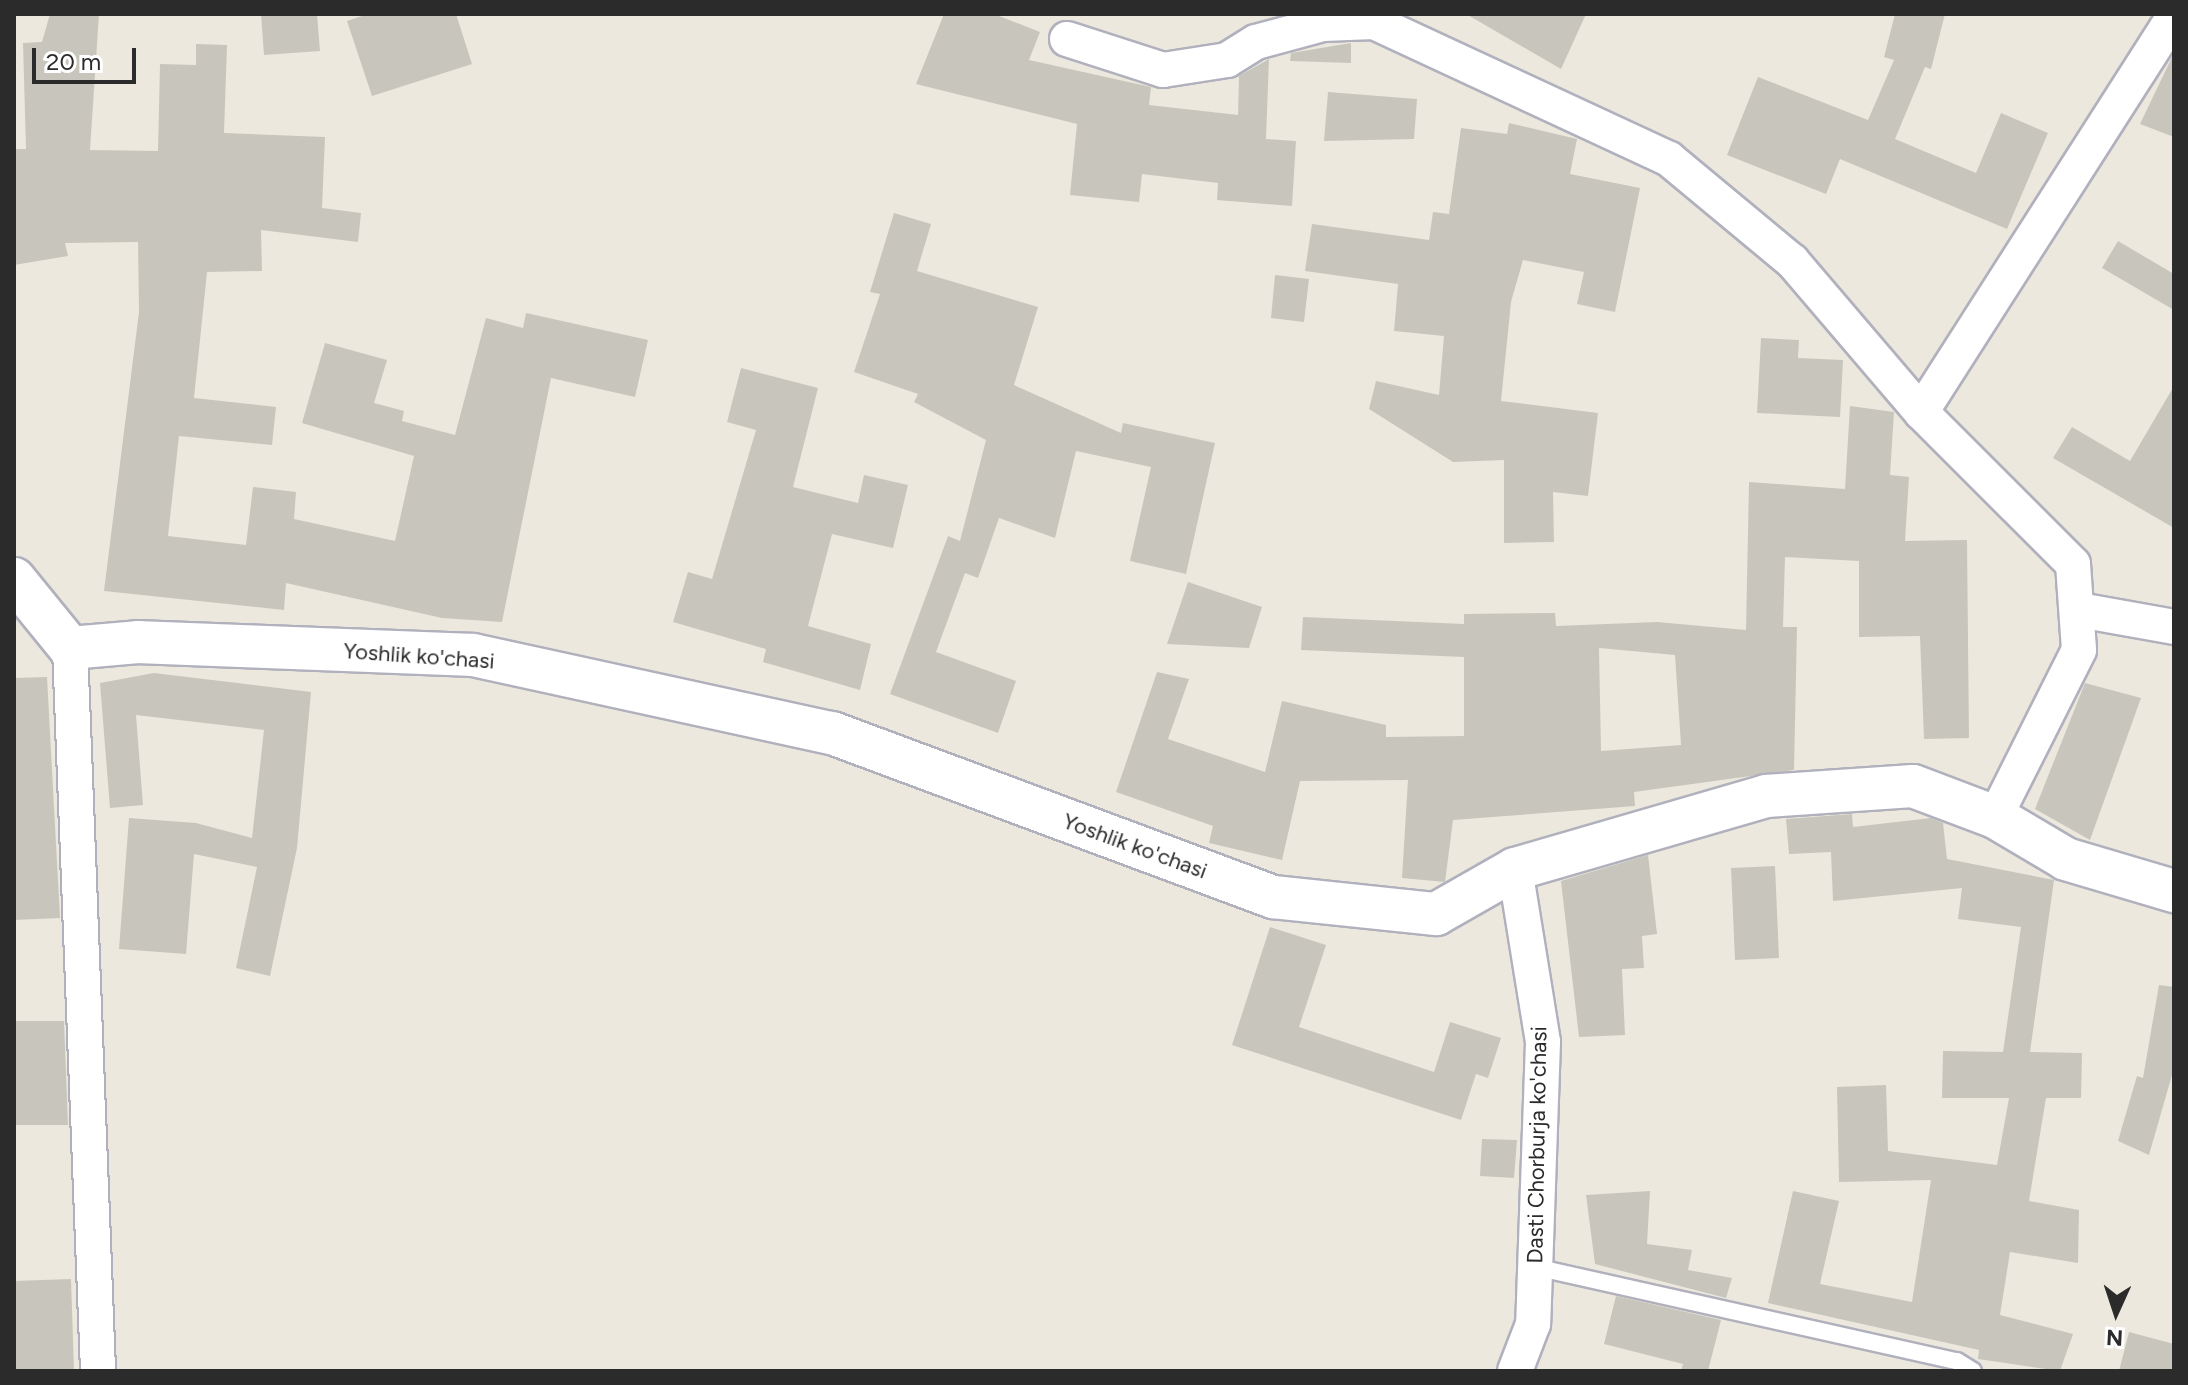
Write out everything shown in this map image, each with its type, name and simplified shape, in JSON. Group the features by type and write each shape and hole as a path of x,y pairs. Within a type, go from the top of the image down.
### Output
{"street":[{"path":"1921,412 2174,16"},
{"path":"1067,39 1163,70 1227,60 1256,42 1323,24 1374,22 1669,159 1792,261 1921,412 2073,564 2079,610 2079,650 1995,817"},
{"path":"14,579 70,648 98,1371"},
{"path":"2079,610 2174,627"},
{"name":"Yoshlik ko'chasi","path":"70,648 138,642 473,655 832,733 1273,897 1436,914 1515,869 1766,796 1913,786 1995,817 2066,859 2174,891"},
{"name":"Dasti Chorburja ko'chasi","path":"1515,869 1543,1042 1533,1324 1515,1371"}],"lane":[{"path":"1535,1267 1957,1361 1973,1371"}],"building":[{"path":"50,14 99,14 90,150 158,151 160,64 196,65 196,44 227,45 224,133 325,137 322,208 361,213 358,242 261,230 262,271 207,272 194,398 276,407 272,445 179,436 168,536 246,545 253,487 296,492 294,519 395,541 414,456 302,423 325,343 387,360 374,403 404,411 402,421 455,435 486,318 523,328 526,313 648,340 635,397 551,378 502,622 442,618 286,583 284,610 104,591 139,312 138,242 65,243 68,256 14,265 14,149 26,149 23,43 42,42"},
{"path":"261,14 317,14 320,51 264,55"},
{"path":"368,14 456,14 472,64 372,96 347,21"},
{"path":"944,14 994,14 1040,32 1029,60 1151,87 1149,105 1238,115 1239,76 1269,59 1266,139 1296,141 1292,206 1217,200 1218,183 1142,174 1139,202 1070,195 1077,124 916,84"},
{"path":"1466,14 1586,14 1561,69"},
{"path":"1895,14 1945,14 1931,69 1925,67 1895,139 1976,173 2001,113 2048,133 2007,229 1840,159 1826,194 1727,155 1758,77 1868,120 1894,60 1884,57"},
{"path":"1351,43 1351,63 1290,61 1291,53"},
{"path":"2174,53 2174,137 2140,124"},
{"path":"1328,92 1417,99 1414,139 1324,141"},
{"path":"1509,123 1577,139 1570,174 1640,188 1615,312 1577,304 1584,272 1523,260 1511,302 1501,401 1598,413 1588,496 1553,492 1554,542 1504,543 1504,460 1453,462 1369,409 1376,381 1439,395 1444,336 1394,331 1398,284 1305,271 1312,224 1429,240 1433,212 1449,214 1461,128 1507,134"},
{"path":"894,213 931,224 917,271 1038,307 1014,385 1121,433 1123,423 1215,443 1186,574 1130,561 1151,467 1076,451 1055,538 999,518 978,578 965,573 936,652 1016,681 998,733 890,694 948,536 960,541 986,440 914,402 918,394 854,372 880,294 870,292"},
{"path":"2118,241 2174,274 2174,310 2102,268"},
{"path":"1275,275 1309,279 1304,322 1271,318"},
{"path":"1761,338 1799,340 1798,358 1843,360 1840,417 1757,413"},
{"path":"741,368 818,388 793,487 858,503 864,475 908,485 893,548 832,534 808,626 871,644 860,690 763,662 766,649 673,622 688,572 712,579 756,430 727,422"},
{"path":"2174,386 2174,528 2053,458 2072,427 2130,461"},
{"path":"1850,406 1894,412 1890,475 1909,477 1905,541 1967,540 1969,738 1924,739 1920,636 1859,637 1859,561 1785,557 1783,627 1797,627 1794,770 1634,792 1635,806 1453,820 1445,882 1402,878 1408,780 1300,781 1282,860 1209,843 1213,826 1116,792 1157,672 1189,679 1168,739 1265,772 1282,701 1386,725 1386,737 1464,736 1464,657 1301,650 1303,617 1464,624 1464,614 1555,613 1556,626 1657,622 1746,630 1749,482 1845,489","holes":["1599,648 1675,655 1681,745 1601,751"]},
{"path":"1188,582 1262,607 1249,648 1167,644"},
{"path":"154,673 311,692 297,848 270,976 236,968 257,867 194,854 186,954 119,949 129,818 196,823 252,838 264,730 136,715 143,805 110,808 100,683"},
{"path":"47,677 60,918 14,920 14,678"},
{"path":"2085,683 2141,698 2090,840 2035,809"},
{"path":"1852,814 1853,827 1931,818 1943,823 1947,859 2054,880 2030,1052 2082,1053 2081,1098 2046,1098 2029,1201 2079,1210 2078,1263 2010,1252 2000,1315 2073,1334 2060,1371 1978,1359 1979,1350 1768,1303 1793,1191 1839,1201 1820,1284 1912,1302 1931,1180 1839,1182 1837,1087 1886,1085 1888,1151 1997,1165 2009,1098 1942,1098 1943,1051 2003,1052 2021,927 1958,919 1962,888 1833,901 1831,852 1789,854 1786,819"},
{"path":"1648,855 1657,934 1642,936 1644,968 1622,969 1625,1035 1579,1037 1561,881"},
{"path":"1775,866 1779,958 1735,960 1731,868"},
{"path":"1270,927 1326,945 1299,1027 1434,1072 1450,1022 1501,1038 1488,1078 1476,1074 1461,1120 1232,1045"},
{"path":"2159,985 2174,987 2174,1068 2149,1155 2118,1141 2137,1076 2143,1078"},
{"path":"14,1021 64,1021 68,1125 14,1125"},
{"path":"1482,1139 1517,1140 1514,1178 1480,1176"},
{"path":"1650,1191 1647,1244 1692,1250 1688,1270 1732,1278 1726,1298 1595,1264 1586,1195"},
{"path":"71,1279 74,1371 14,1371 14,1281"},
{"path":"1616,1296 1721,1320 1708,1371 1681,1371 1683,1364 1604,1344"},
{"path":"2129,1332 2174,1344 2174,1371 2119,1371"}]}
